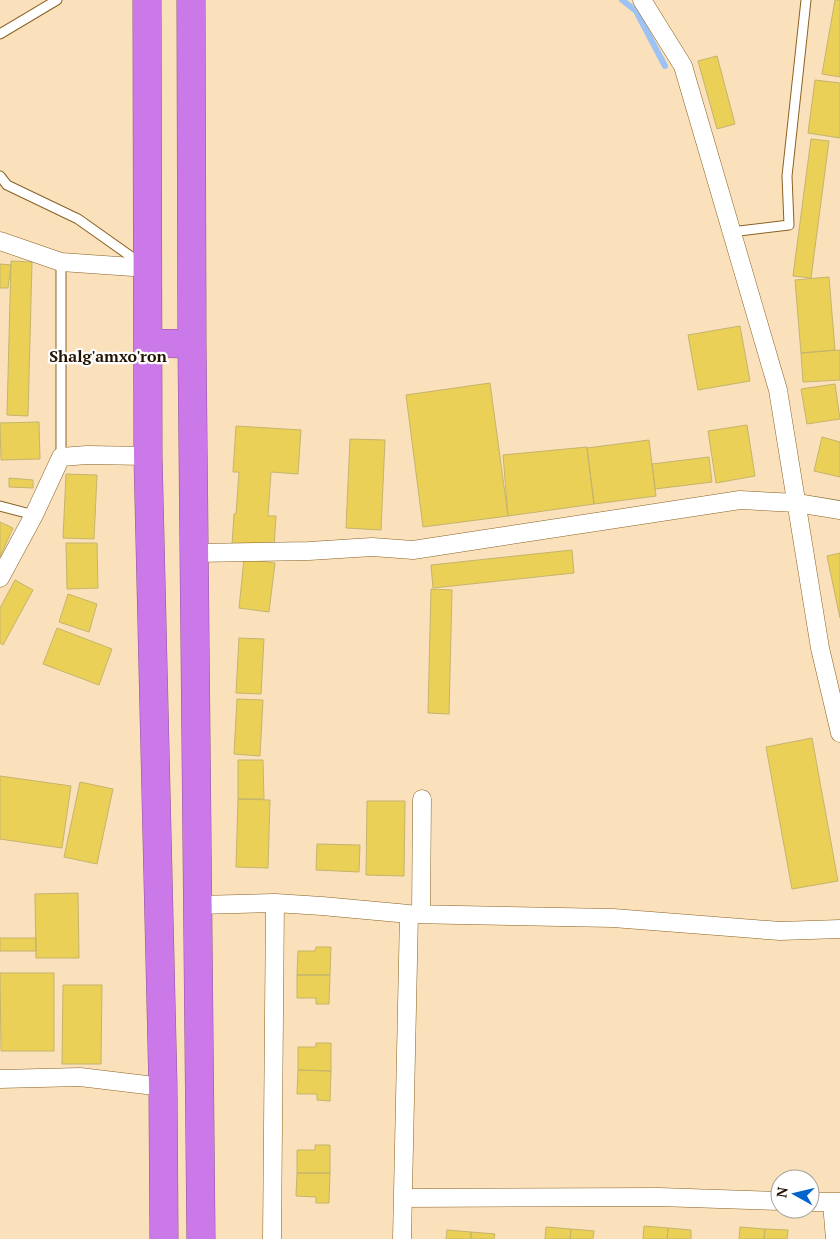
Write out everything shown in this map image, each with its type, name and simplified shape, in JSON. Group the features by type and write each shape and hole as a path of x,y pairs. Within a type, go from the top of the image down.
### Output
{"highway":[{"path":"147,0 148,456 163,1087 164,1239"},
{"path":"190,0 201,1239"},
{"path":"148,343 192,344"}],"street":[{"path":"642,0 683,66 778,390 820,648 840,733"},
{"path":"0,241 61,262 147,268"},
{"path":"0,578 34,515 61,457 87,455 148,456"},
{"path":"195,553 309,551 372,547 413,550 740,500 797,503 840,510"},
{"path":"402,1239 415,914 422,799"},
{"path":"272,1239 274,903"},
{"path":"198,905 274,903 415,914 612,918 780,931 840,929"},
{"path":"0,1079 80,1077 163,1087"},
{"path":"403,1198 659,1197 770,1201"},
{"path":"820,1202 836,1203 835,1239"}],"lane":[{"path":"0,34 56,0"},
{"path":"731,232 789,225 787,176 806,0"},
{"path":"0,176 8,185 78,219 147,268"},
{"path":"61,262 61,457"},
{"path":"0,506 34,515"}],"building":[{"path":"835,0 840,0 840,77 822,74"},
{"path":"717,56 735,124 717,129 698,61"},
{"path":"815,80 840,83 840,138 808,133"},
{"path":"811,139 829,141 811,278 793,276"},
{"path":"11,261 32,262 28,416 7,415"},
{"path":"0,264 11,265 8,288 0,288"},
{"path":"829,277 835,350 801,353 795,280"},
{"path":"740,326 750,381 698,390 688,335"},
{"path":"840,350 840,380 803,382 801,353"},
{"path":"490,383 508,516 423,527 406,395"},
{"path":"835,384 840,419 807,424 801,389"},
{"path":"39,422 40,459 1,460 0,423"},
{"path":"747,425 755,476 716,483 708,431"},
{"path":"236,426 301,430 298,474 271,472 268,516 276,516 274,548 232,545 239,472 233,472"},
{"path":"822,437 840,442 840,477 814,471"},
{"path":"350,439 385,440 381,530 346,528"},
{"path":"649,440 656,496 594,504 587,448"},
{"path":"587,447 594,504 508,516 503,455"},
{"path":"709,457 712,482 655,489 652,464"},
{"path":"66,474 97,475 94,539 63,538"},
{"path":"9,478 33,480 33,488 9,487"},
{"path":"0,522 13,528 0,557"},
{"path":"66,543 97,543 98,588 67,589"},
{"path":"572,550 574,573 433,588 431,565"},
{"path":"840,553 840,618 827,556"},
{"path":"244,559 275,563 269,612 239,608"},
{"path":"15,580 33,590 3,645 0,643 0,608"},
{"path":"431,589 452,590 449,714 428,713"},
{"path":"68,594 97,604 89,632 59,622"},
{"path":"57,628 112,649 99,685 43,664"},
{"path":"239,638 264,639 261,694 236,693"},
{"path":"237,699 263,700 260,756 234,754"},
{"path":"812,738 838,881 792,889 766,747"},
{"path":"238,760 263,760 264,799 238,799"},
{"path":"0,776 71,786 62,848 0,839"},
{"path":"80,782 113,789 97,864 64,857"},
{"path":"238,799 270,800 268,868 236,867"},
{"path":"367,801 405,801 404,876 366,875"},
{"path":"317,844 360,845 359,872 316,870"},
{"path":"78,893 79,958 36,958 35,894"},
{"path":"0,938 36,938 36,951 0,951"},
{"path":"316,947 331,947 330,975 297,975 298,951 315,951"},
{"path":"0,973 54,973 54,1051 1,1051"},
{"path":"297,975 330,975 329,1004 316,1004 316,998 297,998"},
{"path":"63,985 102,985 101,1064 62,1064"},
{"path":"316,1043 331,1043 331,1071 298,1070 298,1047 316,1047"},
{"path":"298,1070 331,1071 330,1101 317,1100 317,1094 297,1094"},
{"path":"315,1145 330,1145 330,1173 297,1173 297,1150 315,1150"},
{"path":"297,1173 330,1173 329,1203 316,1203 316,1197 296,1196"},
{"path":"644,1226 668,1228 667,1239 643,1239"},
{"path":"546,1227 571,1229 570,1239 545,1239"},
{"path":"740,1227 765,1229 764,1239 739,1239"},
{"path":"668,1228 691,1230 691,1239 667,1239"},
{"path":"571,1229 594,1231 593,1239 570,1239"},
{"path":"765,1229 788,1230 787,1239 764,1239"},
{"path":"447,1230 471,1232 471,1239 446,1239"},
{"path":"471,1232 495,1234 494,1239 471,1239"}],"waterway":[{"path":"622,0 636,11 665,66"}],"district":[{"name":"Shalg'amxo'ron","path":"108,356"}]}
